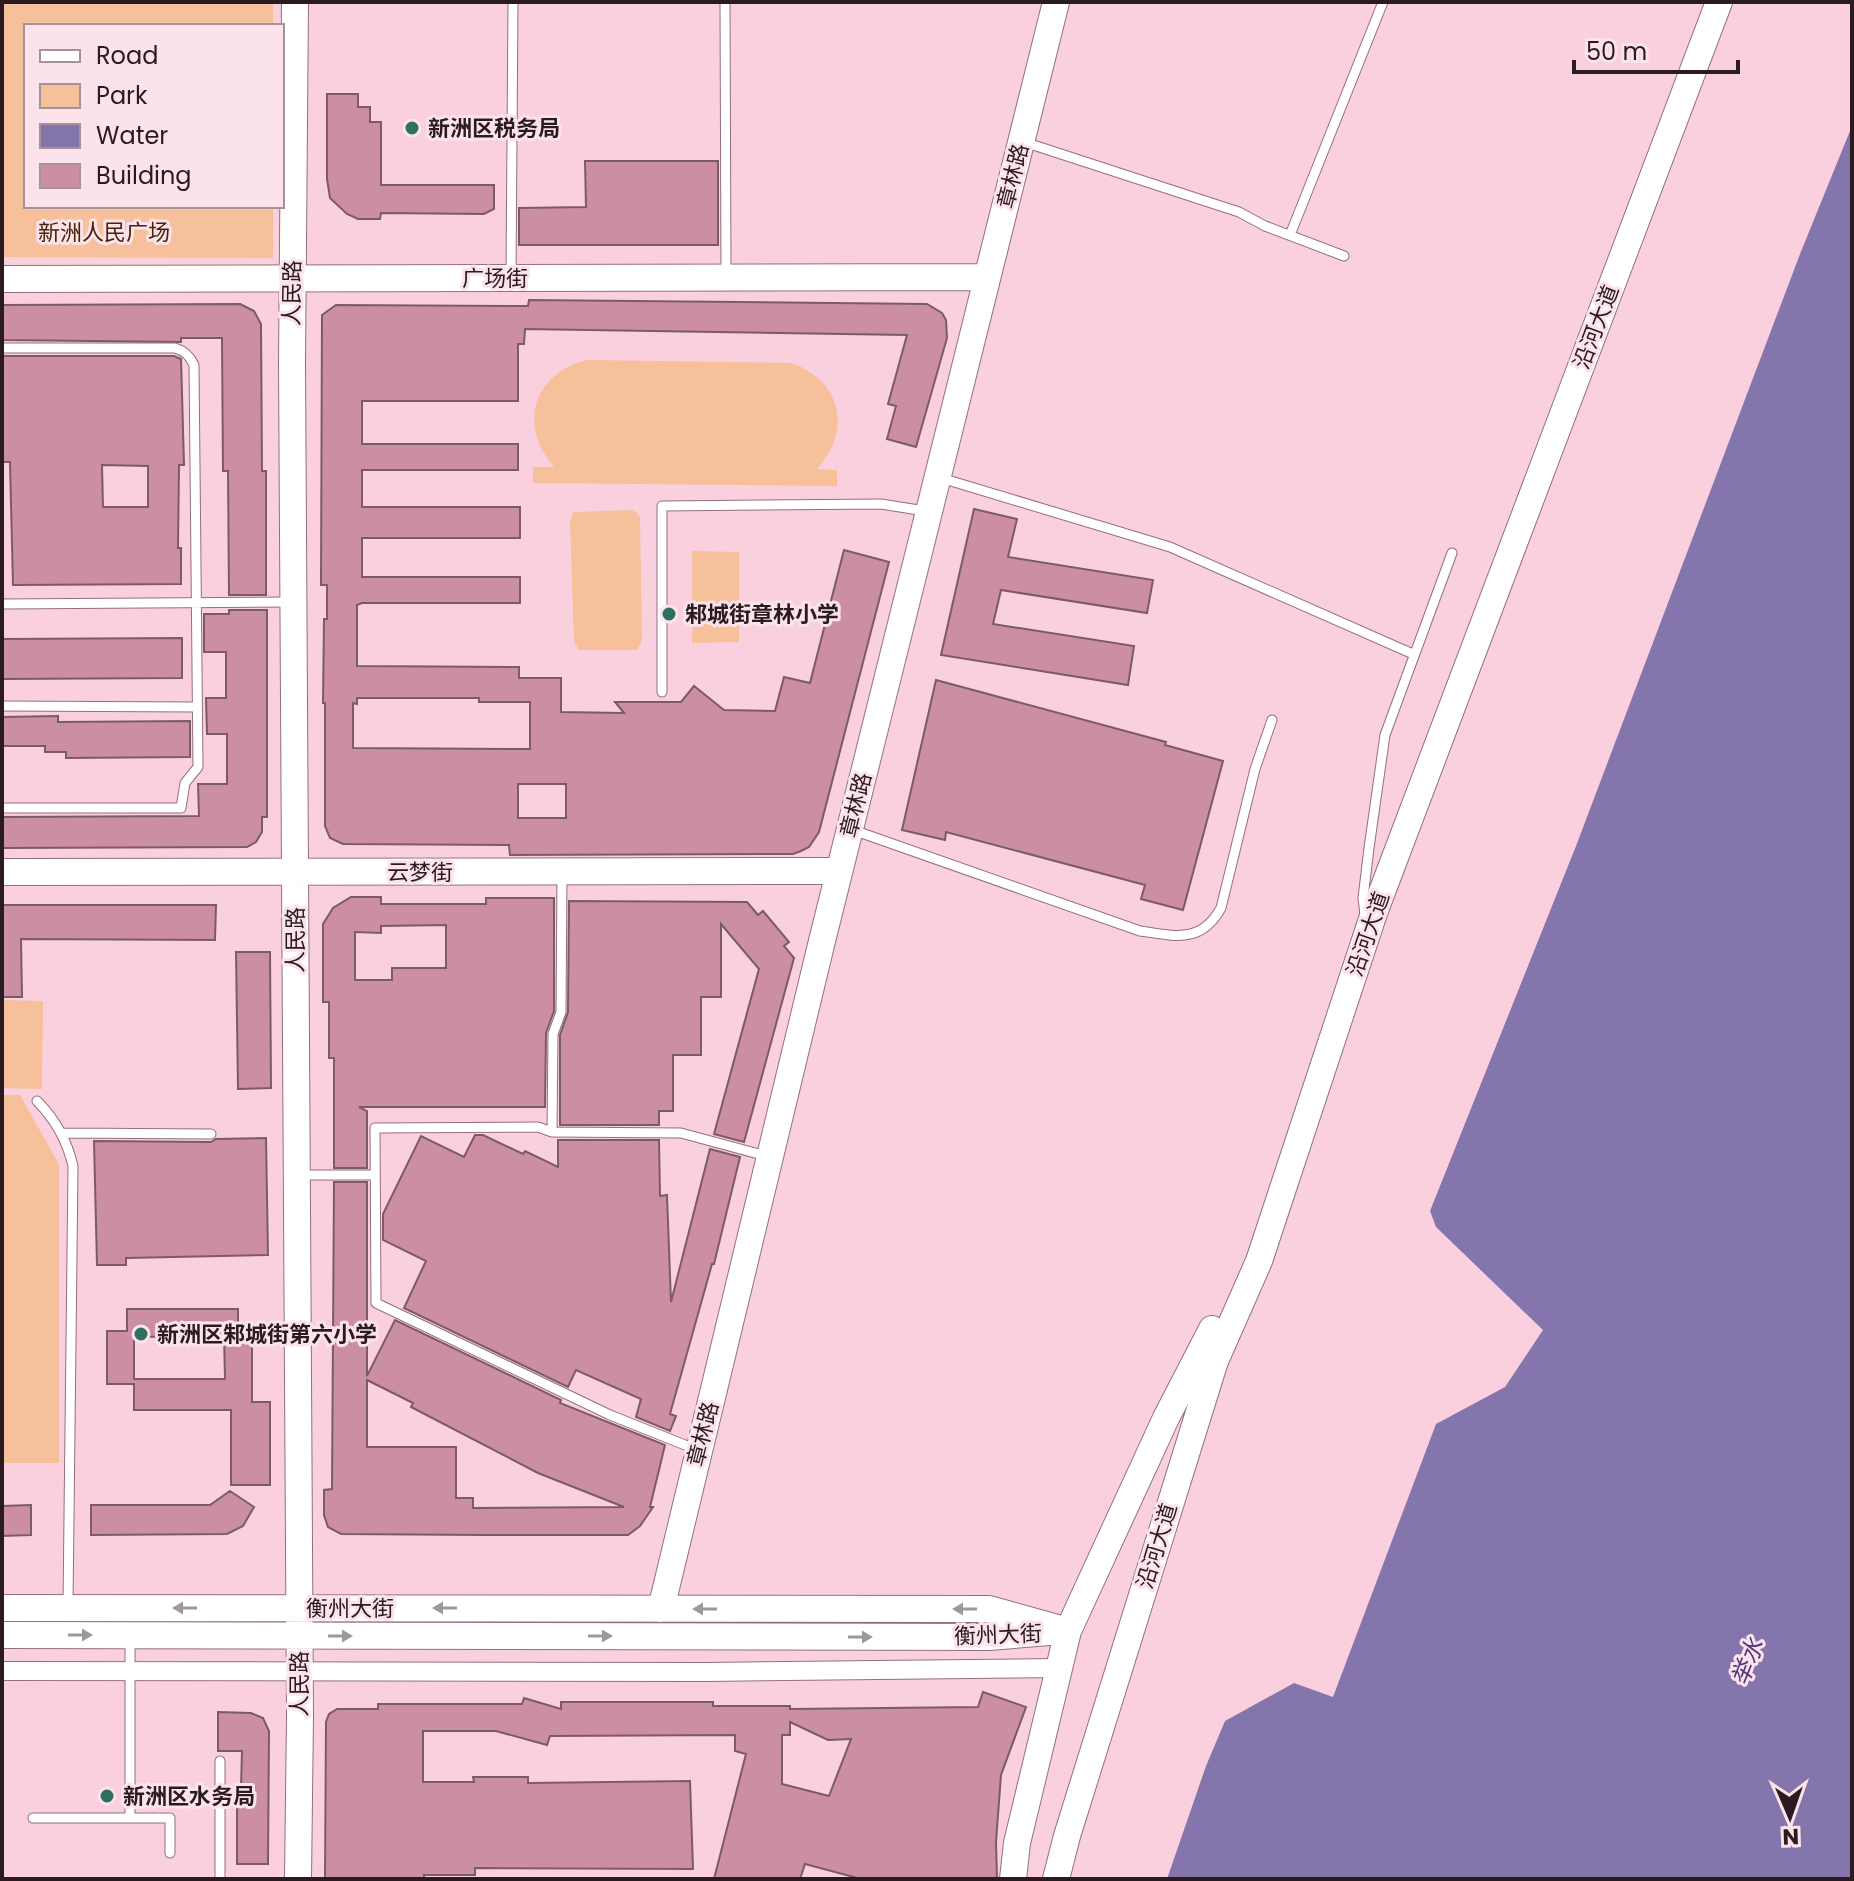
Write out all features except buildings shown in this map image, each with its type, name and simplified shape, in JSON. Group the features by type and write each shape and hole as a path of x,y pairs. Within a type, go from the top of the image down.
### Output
{"street":[{"name":"人民路","path":"295,2 293,602 298,1879"},
{"name":"章林路","path":"661,1609 839,871 1056,2"},
{"name":"沿河大道","path":"1056,1879 1215,1361 1259,1261 1367,934 1719,2"},
{"name":"广场街","path":"2,279 987,277"},
{"name":"云梦街","path":"2,872 839,871"},
{"path":"1013,1879 1017,1843 1068,1631 1166,1418 1213,1327 1243,1297"},
{"name":"衡州大街","path":"2,1608 989,1609 1068,1631"},
{"name":"衡州大街","path":"2,1635 989,1637 1068,1631"},
{"path":"2,1671 707,1672 1058,1668"}],"lane":[{"path":"511,278 513,2"},
{"path":"725,2 726,278"},
{"path":"1290,235 1383,2"},
{"path":"1021,141 1239,212 1344,256"},
{"path":"2,348 175,348 192,359 198,767 185,783 181,808 2,808"},
{"path":"937,477 1170,547 1413,654"},
{"path":"662,692 662,506 881,504 929,512"},
{"path":"1367,934 1363,898 1385,735 1452,553"},
{"path":"2,604 293,602"},
{"path":"2,706 197,707"},
{"path":"850,829 1140,931 1177,937 1188,935 1209,925 1221,908 1255,769 1272,720"},
{"path":"552,1132 553,1034 561,1012 562,872"},
{"path":"37,1101 62,1133 73,1166 68,1608"},
{"path":"699,1451 610,1415 376,1303 375,1128 538,1127 552,1132 681,1133 769,1157"},
{"path":"62,1133 211,1134"},
{"path":"296,1175 375,1175"},
{"path":"130,1635 130,1818"},
{"path":"220,1761 220,1879"},
{"path":"33,1818 170,1818 170,1853"}],"green space":[{"name":"新洲人民广场","path":"2,2 273,2 273,24 24,24 24,208 273,208 273,258 2,257"},
{"path":"588,360 792,363 809,371 822,382 836,408 838,423 835,439 817,469 837,470 837,486 533,483 533,467 554,467 536,434 534,418 537,402 555,376 570,366"},
{"path":"634,510 640,517 642,641 637,650 579,650 574,642 570,522 573,512"},
{"path":"692,551 739,552 739,642 692,643"},
{"path":"2,1000 43,1001 42,1089 2,1088"},
{"path":"2,1095 20,1095 59,1164 59,1463 2,1463"}],"water":[{"name":"举水","path":"1852,126 1852,1879 1167,1879 1225,1721 1294,1683 1333,1697 1436,1424 1505,1387 1543,1330 1436,1227 1430,1211 1576,846 1800,254"}],"place":[{"name":"新洲区税务局","path":"412,128"},
{"name":"邾城街章林小学","path":"669,614"},
{"name":"新洲区邾城街第六小学","path":"141,1334"},
{"name":"新洲区水务局","path":"107,1796"}]}
